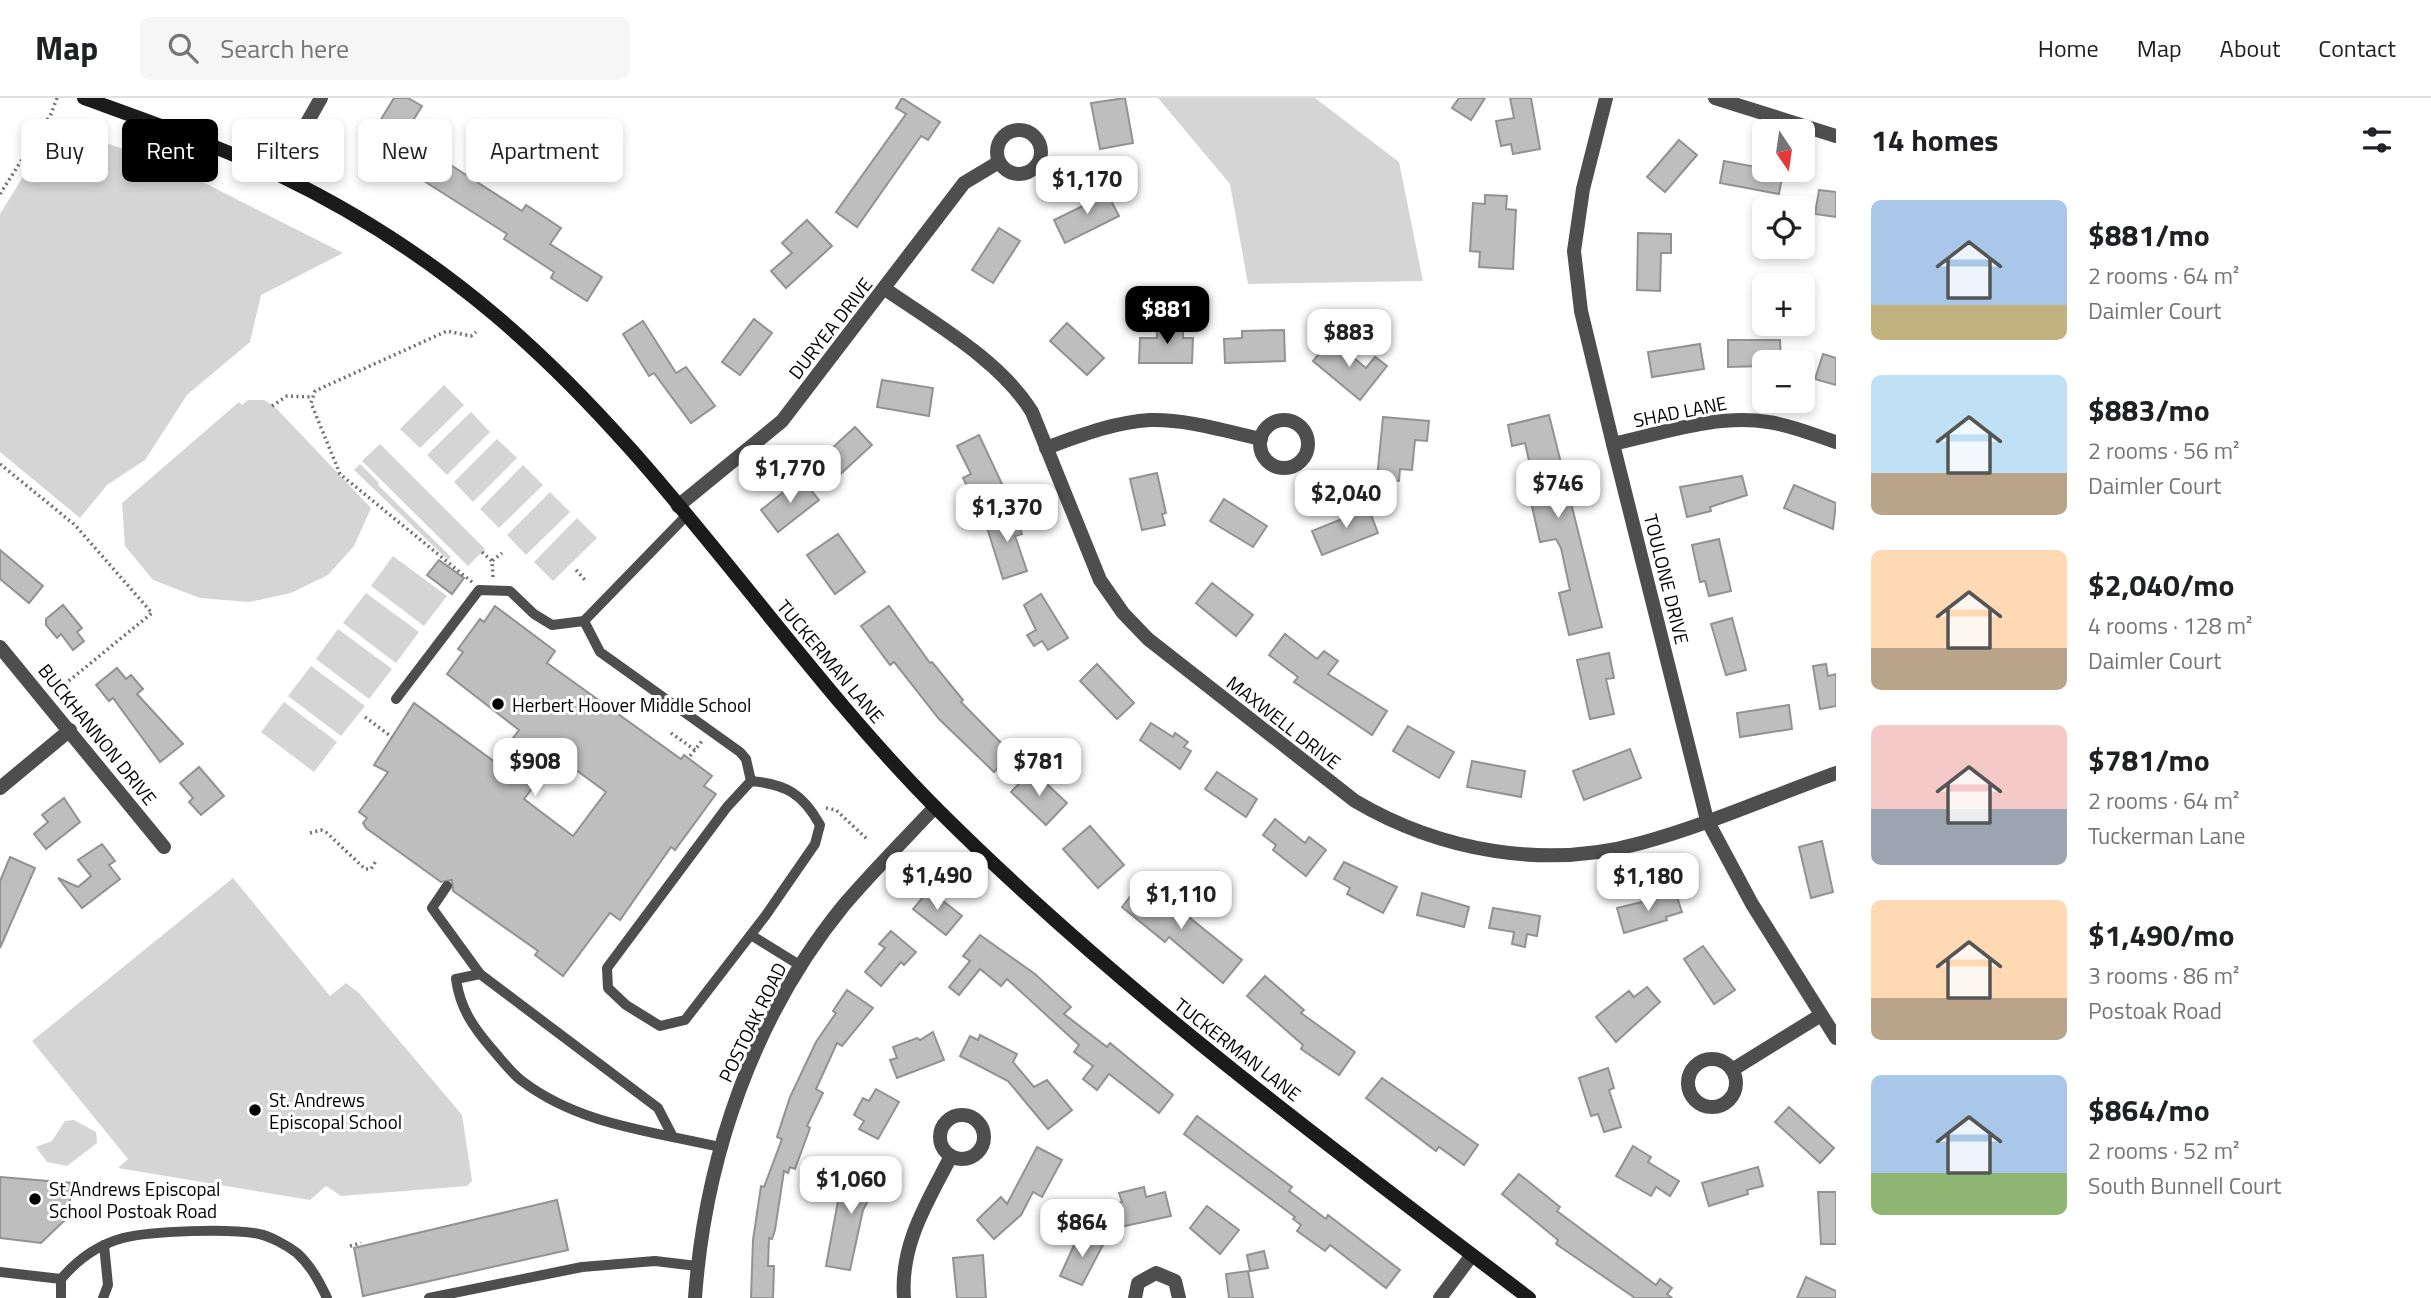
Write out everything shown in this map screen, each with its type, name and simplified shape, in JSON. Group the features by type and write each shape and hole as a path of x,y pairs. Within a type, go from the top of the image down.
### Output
{"main road":[{"name":"TUCKERMAN LANE","path":"84,98 166,127 232,155"},
{"name":"TUCKERMAN LANE","path":"293,182 415,254 495,315 569,384 682,511 827,688 935,807 1056,922 1178,1028 1528,1298"}],"street":[{"path":"309,119 321,98"},
{"name":"TOULONE DRIVE","path":"1606,98 1583,189 1574,251 1581,311 1613,444 1707,820 1752,904 1836,1038"},
{"path":"1715,98 1836,136"},
{"name":"DURYEA DRIVE","path":"682,511 782,421 964,183 999,162"},
{"name":"MAXWELL DRIVE","path":"885,289 948,332 1018,390 1032,412 1100,580 1123,613 1175,662 1355,801 1377,814 1436,838 1505,853 1539,855 1610,850 1642,843 1836,773"},
{"name":"SHAD LANE","path":"1613,444 1722,421 1748,419 1772,422 1836,442"},
{"path":"1046,448 1094,431 1149,420 1197,425 1261,439"},
{"name":"BUCKHANNON DRIVE","path":"0,647 164,847"},
{"path":"0,789 70,730"},
{"name":"POSTOAK ROAD","path":"695,1298 704,1214 720,1147 752,1059 801,966 843,907 935,807"},
{"path":"1732,1070 1821,1015"},
{"path":"904,1298 903,1267 914,1226 951,1156"},
{"path":"1440,1298 1472,1255"},
{"path":"1135,1298 1138,1283 1156,1273 1175,1281 1179,1298"}],"lane":[{"path":"396,699 479,590 494,588 509,591 534,614 552,625 583,621 682,511"},
{"path":"583,621 600,652 740,752 746,759 751,781"},
{"path":"751,781 779,784 809,804 820,825 815,844 751,935 685,1020 660,1026 626,1005 608,989 607,968 726,807 751,781"},
{"path":"447,886 432,908 480,974 658,1108 673,1137"},
{"path":"751,935 801,966"},
{"path":"480,974 456,979 459,1003 474,1029 520,1080 574,1112 634,1130 720,1147"},
{"path":"61,1298 61,1279 78,1259 104,1245 124,1238 207,1231 261,1234 295,1252 312,1269 327,1298"},
{"path":"103,1298 108,1285 104,1245"},
{"path":"429,1298 582,1267 655,1261 697,1266"},
{"path":"0,1272 61,1279"}],"path":[{"path":"0,194 51,114 57,98"},
{"path":"470,581 340,474 311,403 315,391 447,331 471,336 476,332"},
{"path":"272,406 287,396 312,397"},
{"path":"0,464 75,525 152,613 45,701"},
{"path":"482,552 492,561 493,577"},
{"path":"492,561 502,553"},
{"path":"576,570 585,580"},
{"path":"365,717 392,737"},
{"path":"690,756 710,731"},
{"path":"671,733 695,750"},
{"path":"809,804 836,810 868,840"},
{"path":"310,833 321,830 327,833 365,869 371,869 376,861"},
{"path":"350,1246 361,1243"}],"shaded area":[{"path":"1158,98 1315,98 1399,162 1423,281 1248,284 1230,184"},
{"path":"108,144 122,149 122,182 203,182 343,253 261,295 250,342 187,395 145,460 107,485 80,518 0,452 0,214 21,180 108,182"},
{"path":"444,385 464,405 420,448 400,429"},
{"path":"248,400 264,400 274,406 371,508 354,546 328,575 291,593 249,602 200,598 153,580 125,546 122,503 239,402 242,405"},
{"path":"471,412 490,432 447,475 427,455"},
{"path":"497,439 517,458 473,502 454,482"},
{"path":"380,444 485,549 468,566 362,461"},
{"path":"360,464 451,557 448,560 354,470"},
{"path":"523,465 543,485 499,528 480,509"},
{"path":"550,492 570,512 526,555 507,535"},
{"path":"577,518 597,538 553,581 534,562"},
{"path":"393,556 447,596 424,626 371,586"},
{"path":"366,593 419,632 396,663 343,623"},
{"path":"338,629 392,669 369,699 316,659"},
{"path":"311,666 365,706 341,736 288,696"},
{"path":"284,702 337,742 314,772 261,732"},
{"path":"233,878 330,996 346,983 359,993 462,1115 472,1181 467,1186 341,1196 326,1186 310,1200 118,1168 128,1159 32,1041"},
{"path":"74,1120 96,1132 97,1143 67,1166 47,1162 36,1147 52,1141 65,1121"}],"building":[{"path":"394,98 408,98 422,106 414,119 381,119"},
{"path":"902,98 940,122 928,140 921,136 857,227 836,212 906,114 896,108"},
{"path":"1125,98 1133,143 1100,149 1091,103"},
{"path":"1459,98 1485,98 1471,120 1452,108"},
{"path":"1510,98 1531,98 1540,149 1513,154 1511,144 1501,146 1496,121 1514,118"},
{"path":"1679,140 1697,155 1665,192 1647,177"},
{"path":"1724,161 1752,166 1752,182 1781,182 1779,194 1720,183"},
{"path":"452,166 466,175 466,182 477,182 522,211 526,205 561,228 550,244 602,277 587,301 551,278 554,272 504,239 507,234 426,182 452,182"},
{"path":"1104,187 1119,216 1065,243 1054,220 1085,205 1082,198"},
{"path":"1819,190 1836,192 1836,217 1815,214"},
{"path":"1485,195 1507,196 1506,209 1516,210 1513,269 1479,267 1480,252 1470,251 1473,203 1485,204"},
{"path":"807,220 832,246 786,288 771,271 792,253 782,243"},
{"path":"999,228 1020,241 993,283 972,270"},
{"path":"1638,233 1671,234 1671,253 1661,253 1660,291 1637,290"},
{"path":"754,319 772,333 740,375 722,362"},
{"path":"643,321 676,373 686,367 715,406 691,423 654,373 649,376 623,334"},
{"path":"1067,323 1104,358 1087,375 1050,341"},
{"path":"1157,323 1183,323 1183,338 1193,338 1192,363 1139,363 1140,338 1157,338"},
{"path":"1284,330 1285,361 1225,363 1224,339 1242,338 1242,331"},
{"path":"1331,339 1366,368 1375,357 1387,366 1360,400 1313,361"},
{"path":"1728,340 1780,340 1780,350 1752,350 1752,366 1728,367"},
{"path":"1700,344 1704,369 1652,377 1648,352"},
{"path":"1823,354 1836,358 1836,385 1815,379"},
{"path":"882,380 933,388 929,416 877,407"},
{"path":"1549,415 1602,627 1569,635 1559,593 1570,590 1561,548 1556,539 1540,542 1531,502 1538,500 1525,443 1512,446 1508,425"},
{"path":"1383,417 1429,421 1427,441 1415,440 1412,470 1400,469 1399,481 1377,479"},
{"path":"855,427 872,445 834,480 817,462"},
{"path":"979,435 1002,484 980,495 976,487 969,490 963,478 971,474 957,446"},
{"path":"1157,473 1166,513 1162,514 1165,525 1142,530 1130,479"},
{"path":"1742,476 1747,495 1710,507 1711,511 1687,517 1680,487"},
{"path":"801,478 819,500 778,532 761,510"},
{"path":"1794,485 1836,503 1833,529 1784,508"},
{"path":"1224,499 1267,526 1253,547 1210,521"},
{"path":"1366,502 1378,533 1322,555 1312,531 1347,517 1344,510"},
{"path":"1015,512 1022,534 1015,536 1027,571 1003,579 985,521"},
{"path":"838,534 865,572 835,594 807,555"},
{"path":"1719,539 1731,591 1709,596 1705,581 1700,582 1692,545"},
{"path":"0,550 43,586 29,603 0,579"},
{"path":"439,560 464,578 452,594 427,575"},
{"path":"1212,583 1253,615 1236,636 1196,603"},
{"path":"1041,594 1068,638 1048,650 1042,641 1034,646 1027,635 1036,630 1024,605"},
{"path":"63,605 82,628 77,632 84,641 73,650 61,634 57,638 46,625 46,619"},
{"path":"495,606 555,651 547,663 681,759 684,755 712,776 704,786 716,794 675,850 671,847 620,920 610,913 563,976 535,955 538,951 453,891 452,880 441,882 366,828 363,823 367,818 359,812 388,772 374,765 414,703 495,762 519,730 447,674 463,652 458,649 480,619 484,622","holes":["557,756 606,792 573,836 524,799"]},
{"path":"889,606 930,663 932,662 963,700 961,702 1012,754 994,772 939,719 894,662 890,665 861,626"},
{"path":"1732,618 1746,670 1726,675 1711,624"},
{"path":"1285,634 1317,659 1324,651 1338,661 1328,674 1387,711 1372,735 1294,682 1298,677 1269,655"},
{"path":"1609,653 1614,678 1606,679 1614,714 1590,719 1577,660"},
{"path":"1097,664 1134,703 1117,719 1080,681"},
{"path":"1826,664 1828,676 1836,674 1836,706 1820,709 1813,666"},
{"path":"117,668 126,679 131,675 143,689 137,694 183,744 160,762 113,698 109,701 96,685"},
{"path":"1789,705 1792,729 1740,737 1737,713"},
{"path":"1151,723 1173,737 1175,733 1188,742 1184,747 1191,751 1180,769 1140,740"},
{"path":"1408,726 1454,752 1439,778 1393,751"},
{"path":"1630,749 1641,778 1584,800 1573,771"},
{"path":"1472,761 1525,771 1521,797 1467,787"},
{"path":"199,767 224,796 201,815 189,802 193,798 180,783"},
{"path":"1032,770 1067,803 1046,825 1011,792"},
{"path":"1217,772 1257,799 1246,817 1205,789"},
{"path":"64,798 80,822 46,849 34,834 48,822 42,815"},
{"path":"1275,819 1305,843 1309,837 1326,850 1306,876 1273,850 1276,845 1263,835"},
{"path":"1090,826 1124,865 1098,888 1063,849"},
{"path":"1822,841 1833,892 1811,898 1799,847"},
{"path":"102,844 115,861 109,865 120,879 82,908 58,878 78,887 91,876 78,860"},
{"path":"10,857 35,868 0,948 0,881"},
{"path":"1344,862 1397,887 1383,913 1347,894 1350,888 1334,879"},
{"path":"1143,880 1242,960 1223,983 1169,937 1165,942 1122,907"},
{"path":"929,890 962,916 946,935 913,909"},
{"path":"1422,893 1469,907 1464,927 1417,915"},
{"path":"1676,894 1682,912 1666,917 1667,920 1624,933 1617,908"},
{"path":"1493,908 1540,916 1537,936 1527,934 1525,947 1512,944 1514,932 1489,928"},
{"path":"891,931 916,952 904,965 901,962 881,986 865,972 885,948 879,944"},
{"path":"980,935 1035,974 1071,1007 1064,1014 1107,1047 1110,1043 1173,1095 1159,1113 1109,1074 1097,1090 1083,1079 1093,1066 1074,1052 1079,1045 1007,979 1001,986 980,969 959,995 949,987 970,961 963,956"},
{"path":"1703,946 1735,990 1714,1004 1684,959"},
{"path":"1265,976 1304,1010 1301,1013 1355,1052 1339,1075 1301,1049 1303,1045 1247,996"},
{"path":"1647,987 1660,1002 1616,1042 1596,1017 1629,991 1634,997"},
{"path":"847,990 873,1008 842,1046 837,1043 816,1089 823,1093 807,1126 810,1128 795,1169 790,1167 788,1173 784,1171 775,1230 772,1239 769,1238 768,1266 774,1266 773,1298 751,1298 753,1240 761,1186 764,1187 782,1139 777,1137 790,1097 816,1042 836,1013 833,1011"},
{"path":"933,1032 944,1060 897,1078 890,1060 897,1058 893,1047 917,1038 920,1040"},
{"path":"980,1035 1017,1054 1013,1062 1034,1087 1047,1080 1072,1110 1048,1129 1008,1081 960,1056 970,1036 978,1040"},
{"path":"1608,1068 1614,1088 1609,1090 1621,1127 1604,1132 1598,1114 1591,1116 1579,1078"},
{"path":"1382,1078 1478,1145 1464,1165 1439,1147 1436,1151 1366,1098"},
{"path":"876,1089 899,1102 878,1139 859,1129 864,1121 854,1115 863,1098 869,1101"},
{"path":"1789,1107 1834,1148 1820,1163 1775,1122"},
{"path":"1197,1116 1292,1187 1289,1191 1326,1219 1328,1215 1400,1270 1386,1288 1330,1245 1325,1251 1297,1231 1301,1225 1293,1219 1295,1217 1184,1134"},
{"path":"1633,1146 1651,1157 1648,1162 1679,1181 1670,1196 1656,1187 1651,1196 1616,1176"},
{"path":"1037,1147 1062,1160 1042,1197 1033,1192 1021,1215 994,1239 977,1220 1001,1197 1007,1204"},
{"path":"858,1162 882,1175 863,1210 850,1270 826,1266 838,1201"},
{"path":"1758,1167 1763,1186 1747,1190 1748,1194 1709,1206 1702,1183"},
{"path":"1519,1174 1560,1207 1557,1211 1656,1285 1660,1279 1672,1288 1667,1294 1672,1298 1635,1298 1556,1244 1558,1240 1502,1194"},
{"name":"St Andrews Episcopal School Postoak Road","path":"0,1177 72,1183 68,1217 41,1243 0,1238"},
{"path":"1144,1187 1146,1197 1165,1192 1171,1216 1111,1229 1105,1206 1122,1202 1119,1193"},
{"path":"1818,1192 1836,1192 1836,1244 1821,1244"},
{"path":"557,1200 568,1250 363,1296 354,1248"},
{"path":"1207,1206 1239,1230 1220,1254 1190,1228"},
{"path":"1080,1232 1104,1243 1082,1285 1060,1276"},
{"path":"1264,1251 1268,1268 1250,1271 1247,1255"},
{"path":"983,1255 986,1298 957,1298 953,1258"},
{"path":"1248,1271 1253,1298 1229,1298 1226,1274"},
{"path":"1806,1277 1836,1291 1836,1298 1797,1298"}],"place":[{"name":"Herbert Hoover Middle School","path":"498,704"},
{"name":"St. Andrews Episcopal School","path":"255,1110"},
{"name":"St Andrews Episcopal School Postoak Road","path":"35,1199"}]}
